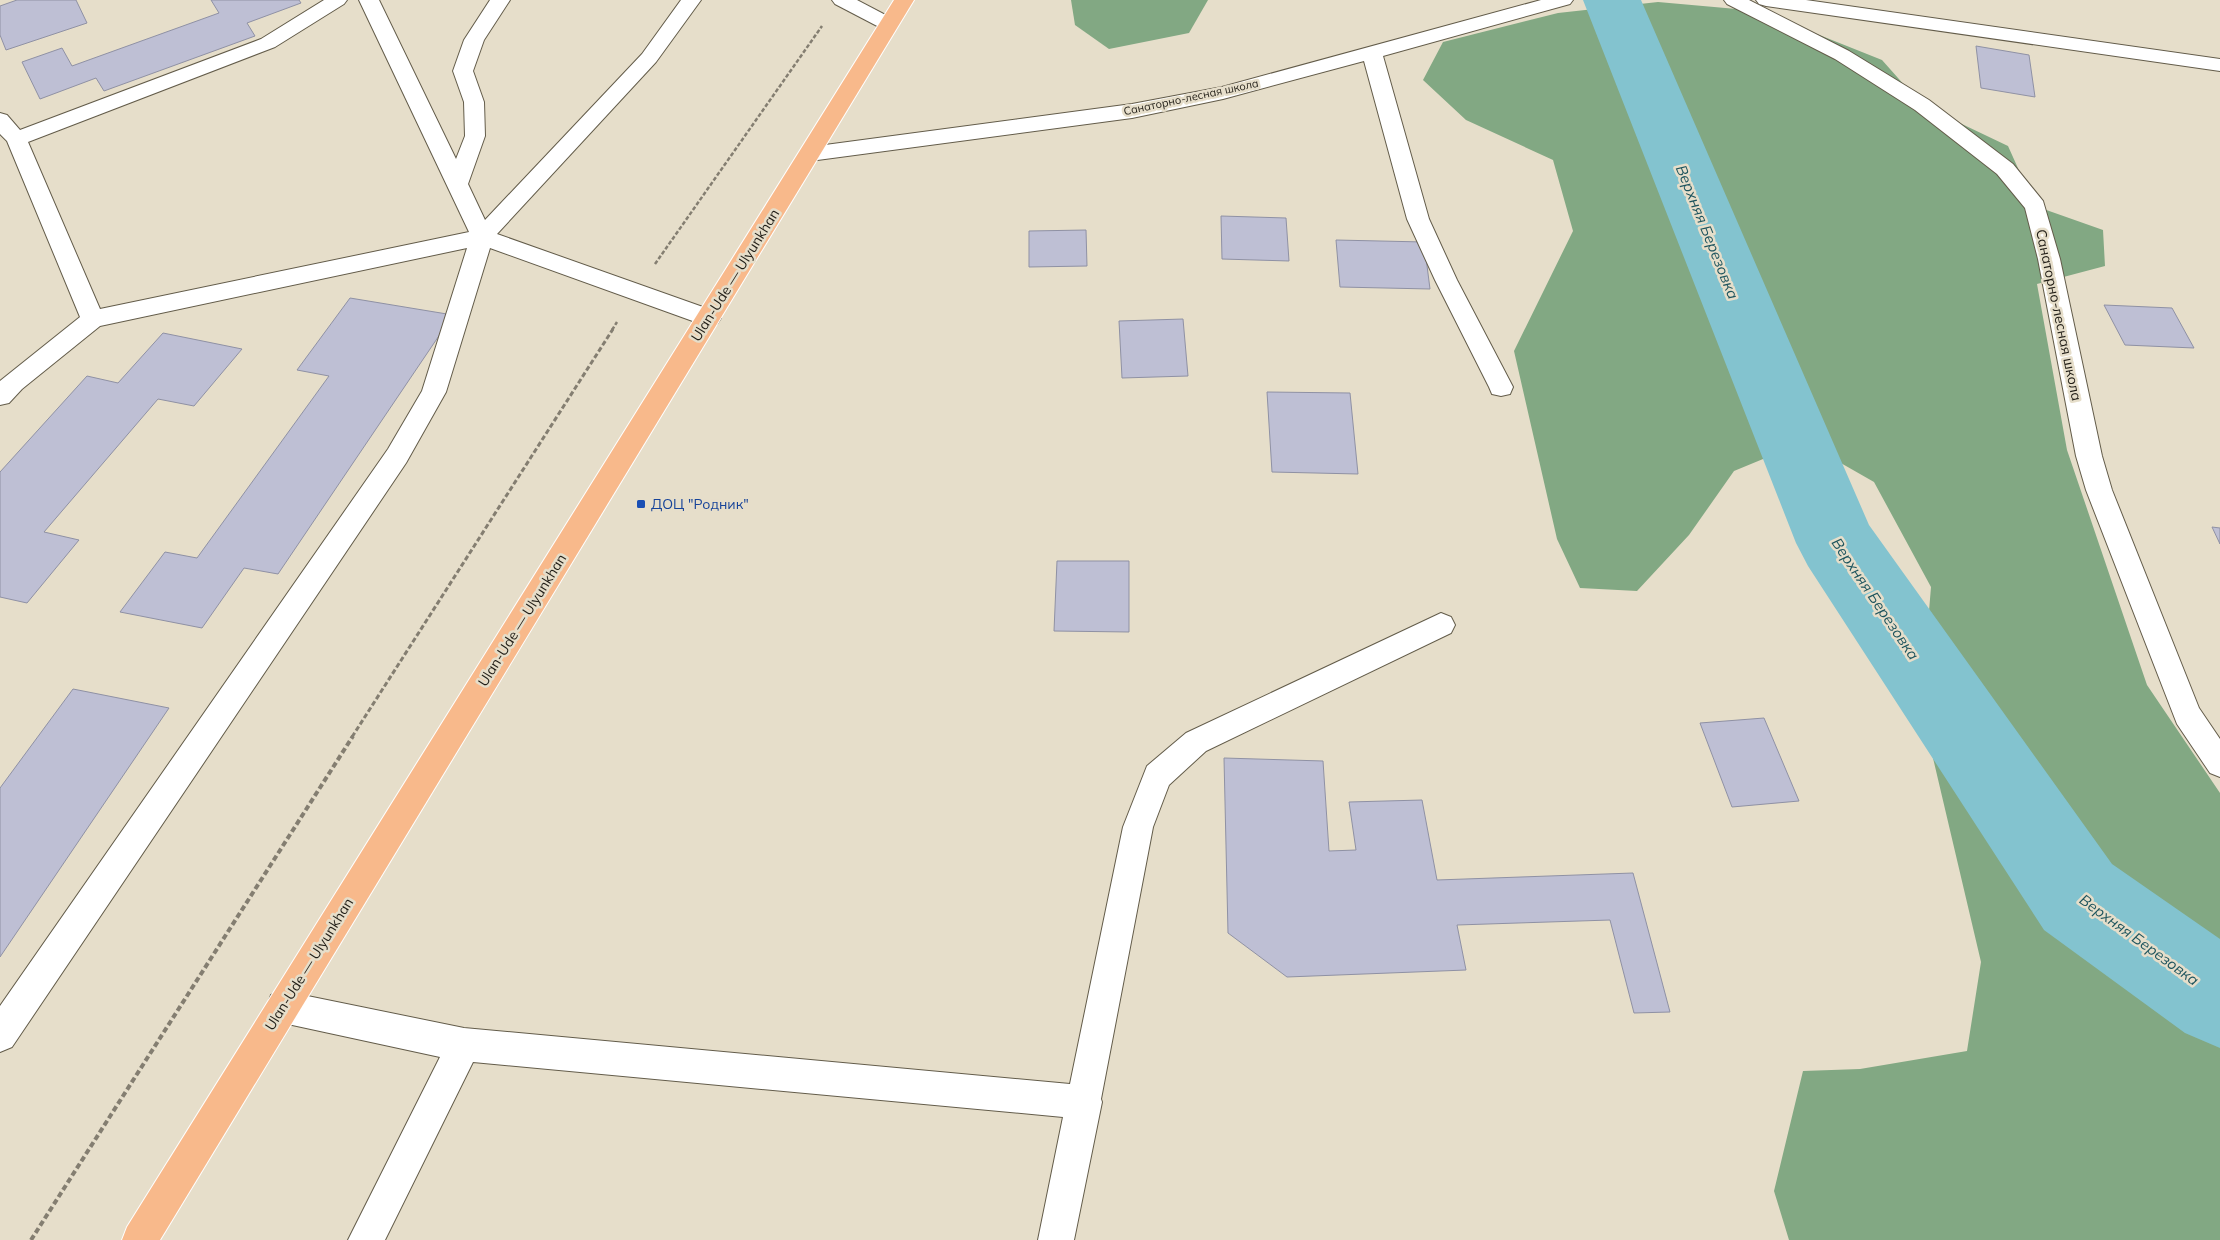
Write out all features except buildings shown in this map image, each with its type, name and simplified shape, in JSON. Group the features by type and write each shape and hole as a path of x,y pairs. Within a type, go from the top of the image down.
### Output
{"main road":[{"name":"Ulan-Ude — Ulyunkhan","path":"140,1240 904,0"}],"street":[{"path":"16,139 268,43 337,0"},
{"path":"369,0 482,237"},
{"path":"457,184 475,136 474,102 463,71 474,40 500,0"},
{"path":"0,1035 397,456 434,392 482,237 650,58 691,0"},
{"path":"842,0 888,24"},
{"name":"Санаторно-лесная школа","path":"810,154 1132,111 1223,93 1563,0"},
{"name":"Санаторно-лесная школа","path":"1734,0 1842,55 1922,105 2005,169 2035,206 2048,259 2089,456 2099,490 2187,714 2220,762"},
{"path":"1766,0 2220,65"},
{"path":"1372,52 1418,219 1446,280 1501,387"},
{"path":"0,120 16,139 93,320"},
{"path":"0,396 13,383 93,320 482,237 709,318"},
{"path":"1056,1240 1138,827 1157,776 1196,742 1441,625"},
{"path":"283,1007 464,1044 1084,1102"},
{"path":"366,1240 464,1044"}],"path":[{"path":"31,1240 636,292 823,24"}],"green space":[{"path":"1071,0 1208,0 1189,33 1109,49 1075,25"},
{"path":"1658,2 1759,11 1882,60 1922,105 2008,146 2035,206 2103,230 2105,266 2037,284 2067,450 2147,685 2220,793 2220,1240 1789,1240 1774,1191 1803,1071 1860,1069 1967,1051 1981,962 1921,707 1931,587 1874,482 1804,442 1734,471 1689,535 1637,591 1580,588 1557,539 1514,351 1573,231 1553,160 1466,120 1423,80 1443,42 1558,13"}],"waterway":[{"name":"Верхняя Березовка","path":"1612,0 1836,543 2078,897 2220,998"}],"place":[{"name":"ДОЦ \"Родник\"","path":"641,504"}]}
